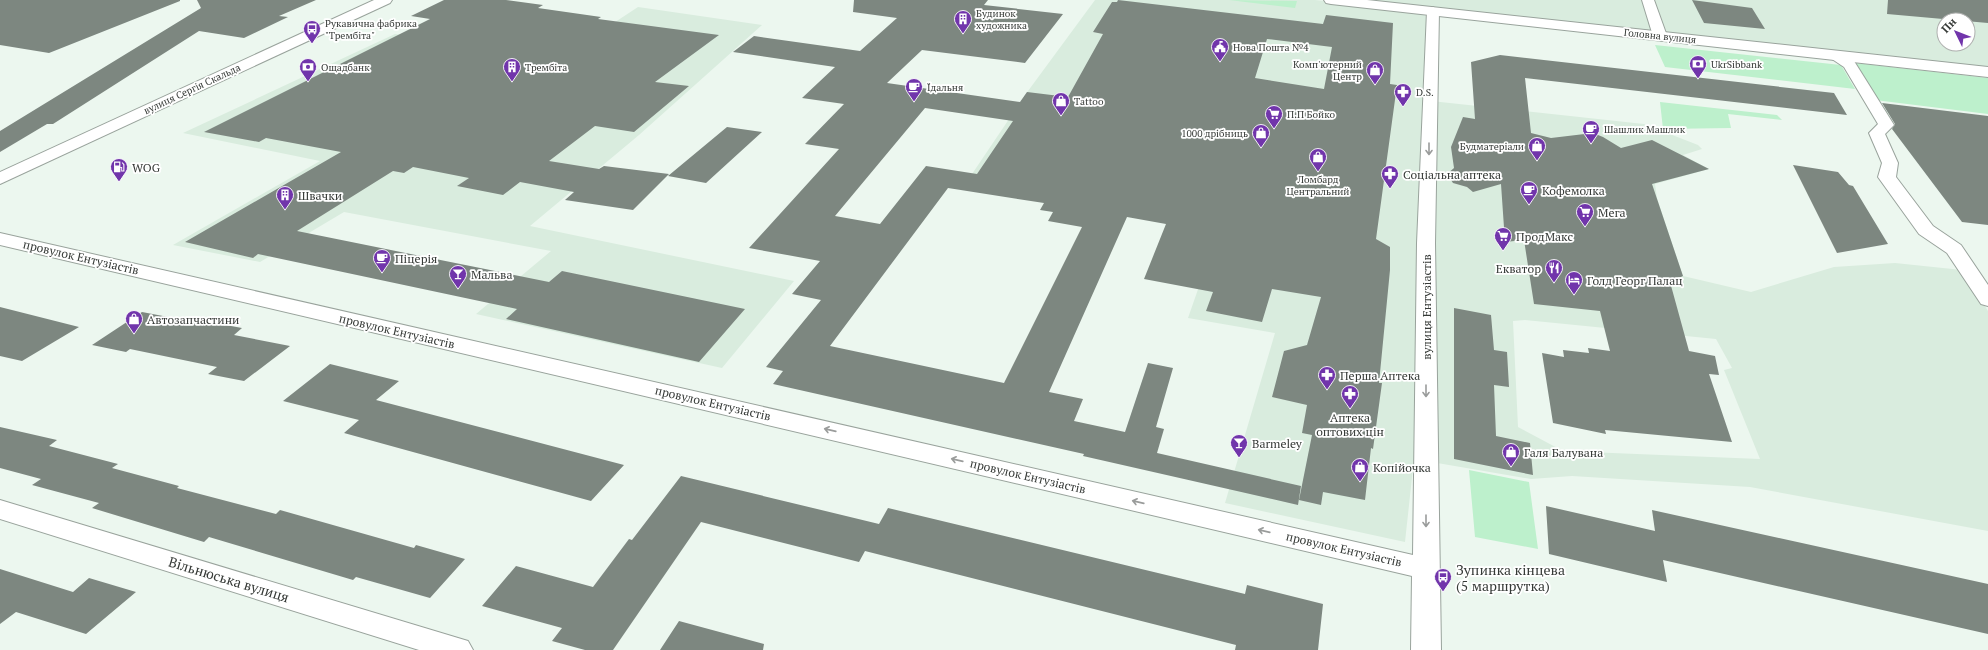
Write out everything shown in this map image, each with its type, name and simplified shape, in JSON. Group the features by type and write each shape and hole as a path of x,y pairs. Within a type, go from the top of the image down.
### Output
{"main road":[{"name":"вулиця Сергія Скальда","path":"0,179 385,0"},
{"name":"Головна вулиця","path":"1331,0 1988,72"}],"street":[{"path":"1648,0 1660,36"},
{"name":"вулиця Ентузіастів","path":"1426,650 1426,243 1429,188 1429,110 1433,11"},
{"path":"1833,55 1849,64 1886,125 1877,133 1890,164 1887,177 1926,230 1954,249 1988,300"},
{"name":"провулок Ентузіастів","path":"0,239 1425,568"},
{"name":"Вільнюська вулиця","path":"0,509 458,650"}],"shaded area":[{"path":"1095,0 1315,0 1410,10 1421,13 1427,17 1422,100 1644,124 1698,145 1702,149 1683,155 1709,169 1655,184 1657,198 1683,276 1751,292 1834,267 1895,263 1962,270 1988,311 1988,531 1750,487 1572,476 1531,479 1414,459 1405,542 1225,503 1275,333 1188,318 1224,215 972,174 1028,91","holes":["1525,320 1716,339 1732,368 1724,370 1760,459 1563,451 1518,427 1513,321"]},
{"path":"1341,0 1988,0 1988,70"},
{"path":"638,7 762,25 639,135 530,226 794,281 722,368 476,314 551,251 344,212 260,262 173,245 320,161 183,133 395,34 559,59"}],"green space":[{"path":"1229,0 1297,1 1295,8"},
{"path":"1655,45 1841,65 1855,89 1665,67"},
{"path":"1855,63 1988,78 1988,114 1875,100"},
{"path":"1660,102 1777,115 1782,120 1728,114 1731,128 1663,129"},
{"path":"1469,470 1529,482 1538,549 1475,537"}],"building":[{"path":"0,0 180,1 49,53 0,45"},
{"path":"197,0 316,0 279,16 288,17 244,38 199,31 53,124 47,124 0,152 0,131 201,8"},
{"path":"444,0 506,0 543,5 538,8 601,17 598,19 719,35 655,82 689,86 634,132 595,126 549,161 599,169 604,166 669,174 633,210 565,200 574,192 520,182 503,195 457,186 469,178 413,167 404,173 393,171 297,231 549,282 562,271 745,309 699,362 506,319 517,309 258,254 253,258 185,242 341,152 266,138 259,142 204,132 430,19 411,16"},
{"path":"854,0 988,0 984,5 1063,14 1025,63 922,50 887,83 1020,102 1027,92 1068,97 1103,34 1093,32 1112,2 1117,2 1118,0 1323,24 1326,15 1393,23 1390,84 1397,85 1376,239 1390,247 1390,270 1379,383 1382,383 1373,449 1371,448 1365,500 1323,492 1321,505 1299,500 1312,435 1302,433 1307,405 1272,397 1284,351 1307,345 1321,297 1272,289 1262,322 1206,311 1213,292 1144,279 1166,224 1127,217 1049,392 1083,399 1074,421 1125,432 1148,363 1173,368 1156,427 1164,429 1157,453 1301,486 1298,505 1083,456 1084,454 773,384 783,371 766,367 821,300 792,294 820,261 749,248 839,149 805,144 844,104 802,98 835,67 733,52 754,36 860,51 897,18 853,12","holes":["1267,39 1332,47 1324,89 1255,78","925,108 1013,121 977,174 926,166 880,224 835,216","948,188 1044,203 1040,210 1053,212 1048,221 1082,227 1004,383 830,346"]},
{"path":"1692,0 1752,8 1765,29 1704,23"},
{"path":"1888,0 1988,0 1988,23 1976,22 1976,12 1936,12 1936,18 1887,14"},
{"path":"1500,55 1834,93 1847,115 1525,78 1531,133 1551,138 1593,133 1621,148 1652,140 1709,169 1652,184 1683,276 1670,282 1689,351 1715,356 1719,375 1709,374 1732,442 1605,430 1606,434 1553,423 1542,353 1564,357 1563,350 1589,353 1588,348 1610,351 1600,311 1534,304 1524,240 1505,242 1501,184 1473,192 1467,187 1453,183 1447,174 1454,168 1451,147 1463,117 1475,119 1471,62"},
{"path":"1882,103 1988,116 1988,225 1962,222 1892,129 1895,124"},
{"path":"727,127 762,132 706,183 668,176"},
{"path":"1793,165 1838,172 1849,185 1853,186 1888,244 1837,253"},
{"path":"0,307 79,327 22,361 0,356"},
{"path":"1454,308 1491,315 1494,350 1507,352 1509,387 1494,385 1496,436 1530,443 1533,475 1454,459"},
{"path":"142,312 205,324 209,322 242,328 234,335 290,346 244,381 208,374 217,367 130,349 126,352 92,345"},
{"path":"330,364 399,381 376,400 624,465 591,501 344,433 359,420 283,401"},
{"path":"0,427 57,440 49,446 118,464 112,468 179,486 177,488 276,514 280,510 414,548 416,545 465,559 430,598 356,577 353,580 209,537 204,542 92,508 99,503 32,485 41,479 0,468"},
{"path":"681,476 879,524 888,508 1245,594 1247,585 1323,604 1318,650 1235,650 1236,645 865,551 859,562 701,522 613,650 585,650 552,641 562,628 482,606 516,566 593,587 629,539 632,540"},
{"path":"1546,506 1655,531 1652,510 1988,584 1988,634 1663,560 1667,582 1549,554"},
{"path":"0,569 73,592 89,578 136,592 86,634 16,612 0,624"},
{"path":"679,621 764,644 763,650 660,650"}],"place":[{"name":"Будинок художника","path":"963,34"},
{"name":"Рукавична фабрика \"Трембіта\"","path":"312,44"},
{"name":"Нова Пошта №4","path":"1220,62"},
{"name":"UkrSibbank","path":"1698,79"},
{"name":"Ощадбанк","path":"308,82"},
{"name":"Трембіта","path":"512,82"},
{"name":"Комп'ютерний Центр","path":"1375,85"},
{"name":"Їдальня","path":"914,102"},
{"name":"D.S.","path":"1403,107"},
{"name":"Tattoo","path":"1061,116"},
{"name":"П.П Бойко","path":"1274,129"},
{"name":"Шашлик Машлик","path":"1591,144"},
{"name":"1000 дрібниць","path":"1261,148"},
{"name":"Будматеріали","path":"1537,161"},
{"name":"Ломбард Центральний","path":"1318,172"},
{"name":"WOG","path":"119,182"},
{"name":"Соціальна аптека","path":"1390,189"},
{"name":"Кофемолка","path":"1529,205"},
{"name":"Швачки","path":"285,210"},
{"name":"Мега","path":"1585,227"},
{"name":"ПродМакс","path":"1503,251"},
{"name":"Піцерія","path":"382,273"},
{"name":"Екватор","path":"1554,283"},
{"name":"Мальва","path":"458,289"},
{"name":"Голд Георг Палац","path":"1574,295"},
{"name":"Автозапчастини","path":"134,334"},
{"name":"Перша Аптека","path":"1327,390"},
{"name":"Аптека оптових цін","path":"1350,409"},
{"name":"Barmeley","path":"1239,458"},
{"name":"Галя Балувана","path":"1511,467"},
{"name":"Копійочка","path":"1360,482"},
{"name":"Зупинка кінцева (5 маршрутка)","path":"1443,592"}]}
